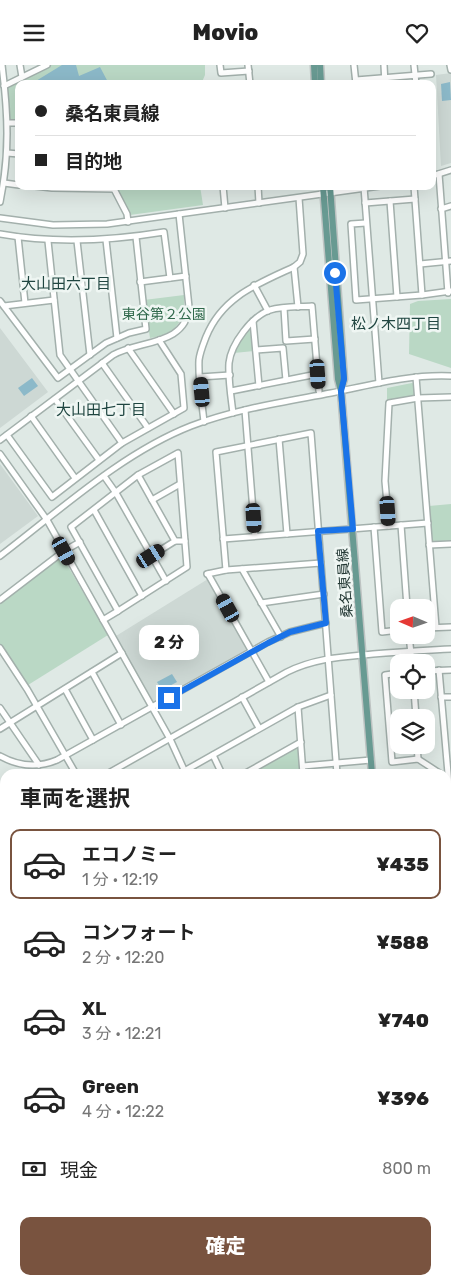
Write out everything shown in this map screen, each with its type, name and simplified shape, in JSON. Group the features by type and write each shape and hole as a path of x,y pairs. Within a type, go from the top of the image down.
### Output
{"main road":[{"path":"314,65 315,80"},
{"path":"320,65 321,80"},
{"name":"桑名東員線","path":"328,191 344,379 341,391 372,769"}],"street":[{"path":"0,203 7,153 8,123 2,65"},
{"path":"20,65 22,77"},
{"path":"220,65 220,73 248,68"},
{"path":"354,65 356,80"},
{"path":"384,65 385,80"},
{"path":"414,65 416,80"},
{"path":"450,65 451,70"},
{"path":"16,80 43,66"},
{"path":"368,80 431,74"},
{"path":"4,86 15,80"},
{"path":"8,123 15,123"},
{"path":"7,153 15,154"},
{"path":"436,175 451,170"},
{"path":"366,223 351,224 356,300 449,292 448,261 441,209 439,174"},
{"path":"4,183 15,184"},
{"path":"115,190 131,221"},
{"path":"224,190 225,208"},
{"path":"258,190 259,203"},
{"path":"364,190 379,383"},
{"path":"414,190 422,295"},
{"path":"0,218 58,225 98,225 299,198 328,191"},
{"path":"204,421 200,355 212,325 226,306 241,293 294,267 300,262 303,254 299,198"},
{"path":"365,203 415,199"},
{"path":"390,201 397,297"},
{"path":"441,209 451,206"},
{"path":"0,440 117,353 170,337 176,332 187,318 189,307 179,214"},
{"path":"0,234 48,241 77,241 136,237 164,232 170,278"},
{"path":"18,237 25,303"},
{"path":"2,304 58,378 117,338 146,329 136,237"},
{"path":"106,240 117,338"},
{"path":"48,241 60,355 122,443"},
{"path":"77,241 90,355"},
{"path":"420,264 448,261"},
{"path":"294,267 298,307"},
{"path":"140,282 186,276"},
{"path":"254,285 268,311"},
{"path":"2,304 54,300"},
{"path":"232,413 229,361 242,333 253,321 268,311 312,306 319,391"},
{"path":"284,308 286,341 315,339"},
{"path":"253,321 258,386"},
{"path":"7,435 52,497 122,443 184,408 181,374 159,340"},
{"path":"256,350 283,348 286,380"},
{"path":"128,349 174,414"},
{"path":"102,363 148,428"},
{"path":"231,391 318,374"},
{"path":"200,377 230,375"},
{"path":"0,556 128,459 181,430 232,413 379,383 416,377 451,376"},
{"path":"416,377 436,627 451,627"},
{"path":"389,526 385,481 389,403 418,398 451,397"},
{"path":"55,399 99,460"},
{"path":"245,410 255,537"},
{"path":"31,417 75,479"},
{"path":"226,570 216,452 311,433 338,769"},
{"path":"279,439 287,534"},
{"path":"103,620 118,611 166,581 186,567 178,453 138,475 71,527 118,611"},
{"path":"0,454 47,520 170,739 184,769"},
{"path":"138,475 175,541"},
{"path":"104,476 116,493 166,581"},
{"path":"152,500 180,484"},
{"path":"94,510 142,596"},
{"path":"223,539 428,523"},
{"path":"401,525 406,599"},
{"path":"374,527 382,631 390,631"},
{"path":"151,556 175,541 185,541"},
{"path":"0,600 64,551 80,542"},
{"path":"430,545 451,544"},
{"path":"269,682 207,574 226,570 321,563"},
{"path":"242,569 280,637"},
{"path":"261,603 324,594"},
{"path":"0,755 20,764 39,765 66,757 252,651 290,632 326,623"},
{"path":"410,644 410,654"},
{"path":"0,648 37,706 73,769"},
{"path":"116,769 269,682 305,664 328,658 451,649"},
{"path":"0,729 122,653"},
{"path":"435,670 451,671"},
{"path":"439,670 446,769"},
{"path":"92,672 122,725"},
{"path":"390,674 385,675 392,762 418,759 433,769"},
{"path":"65,689 93,741"},
{"path":"190,769 298,707 331,695"},
{"path":"242,697 259,728"},
{"path":"441,697 451,697"},
{"path":"298,707 303,766 371,760"},
{"path":"0,708 39,765"},
{"path":"252,769 301,742"},
{"path":"418,754 418,759"},
{"path":"213,755 220,769"}],"shaded area":[{"path":"451,73 451,163 441,166 436,75"},
{"path":"0,328 48,392 0,428"},
{"path":"0,464 38,516 0,544"},
{"path":"208,579 248,649 155,703 116,636"}],"green space":[{"path":"51,65 205,65 203,80 20,80"},
{"path":"15,83 15,120 10,119 6,87"},
{"path":"118,190 201,190 203,205 130,215"},
{"name":"東谷第２公園","path":"184,295 183,312 178,325 167,334 150,338 144,300"},
{"path":"451,299 451,368 409,354 410,304 418,301"},
{"path":"251,325 254,351 234,353 240,340"},
{"path":"414,384 414,397 387,402 387,388"},
{"path":"451,504 451,541 432,543 429,506"},
{"path":"62,556 108,635 28,685 0,645 0,602"},
{"path":"297,747 299,747 301,769 259,768"}],"water":[{"path":"62,65 76,65 79,76 100,67 107,80 38,80"},
{"path":"450,82 451,100 442,101 441,84"},
{"path":"32,378 38,386 24,396 18,388"},
{"path":"172,674 177,682 162,690 157,682"}],"district":[{"name":"大山田六丁目","path":"66,284"},
{"name":"松ノ木四丁目","path":"396,324"},
{"name":"大山田七丁目","path":"101,410"}],"route":[{"path":"169,698 290,632 326,623 318,531 353,529 341,391 344,379 335,273"}]}
